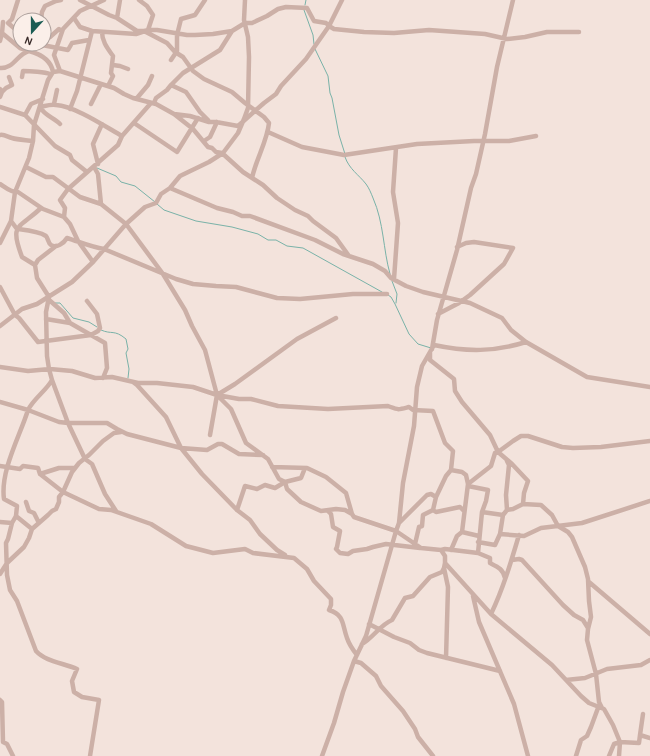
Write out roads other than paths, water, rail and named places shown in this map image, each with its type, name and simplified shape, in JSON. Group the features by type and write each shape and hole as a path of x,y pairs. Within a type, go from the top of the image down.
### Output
{"street":[{"path":"8,23 12,19 18,0"},
{"path":"44,0 50,3"},
{"path":"42,12 45,6 61,0"},
{"path":"80,0 117,18 137,31 146,30 195,36 219,34 232,31 245,23 252,23 278,9 295,7 308,8 314,21 326,23 334,29 364,32 394,33 429,30 485,34 504,38 525,37 547,32 579,32"},
{"path":"90,6 95,0"},
{"path":"60,71 54,55 62,30 80,11 104,0"},
{"path":"117,18 120,0"},
{"path":"74,18 80,27 92,31 136,34 146,30 153,15 147,6 139,0"},
{"path":"171,60 176,52 181,19 194,15 205,0"},
{"path":"0,326 22,310 49,298 72,282 93,262 126,224 145,207 156,203 161,194 170,188 180,176 209,162 222,153 238,133 248,106 249,57 248,37 245,23 245,0"},
{"path":"174,114 190,115 209,122 238,126 276,94 281,86 306,59 329,26 342,0"},
{"path":"513,0 484,141 438,314 430,360 454,379 455,390 462,402 490,435 498,452 506,458 528,481 524,493 523,504"},
{"path":"0,41 2,33 1,22 8,23 12,26"},
{"path":"52,35 59,29 62,30"},
{"path":"146,30 168,43 183,57 193,71 204,79 232,92 264,117 269,123 268,132 252,178"},
{"path":"70,109 81,77 92,31"},
{"path":"64,217 65,208 60,200 68,189 118,145 122,136 156,98 167,90 183,73 220,50 232,31"},
{"path":"102,32 102,38 114,56 111,73 113,76 108,86"},
{"path":"2,33 12,41"},
{"path":"52,47 68,50 72,43 90,40"},
{"path":"0,68 9,67 20,55 27,52"},
{"path":"32,52 46,58 52,66 52,73"},
{"path":"0,242 11,221 15,192 26,167 33,141 34,125 56,60"},
{"path":"113,66 120,66 128,69"},
{"path":"22,77 23,71 32,73 52,73 60,71 114,88 124,94 161,106 174,114 191,128 208,147 212,148 216,152 222,153 243,172 283,202 308,216 336,238 349,256"},
{"path":"137,98 148,85 152,76"},
{"path":"0,97 1,90 12,85 9,77"},
{"path":"91,104 102,84"},
{"path":"171,85 186,92 209,122"},
{"path":"54,104 57,90"},
{"path":"25,116 31,104 43,98"},
{"path":"40,107 54,104 70,109 102,124 122,136"},
{"path":"0,107 25,116 55,146 70,155 72,160 87,172"},
{"path":"40,107 43,112 60,124"},
{"path":"134,123 177,152 198,118"},
{"path":"204,141 210,137 217,122"},
{"path":"101,204 93,144 102,124"},
{"path":"268,132 302,147 344,155 417,144 509,141 536,136"},
{"path":"0,135 4,134 14,139 18,138 33,141"},
{"path":"394,279 398,223 394,192 396,148"},
{"path":"26,167 46,177 53,177 80,197 101,204 126,224 163,274 185,310 205,350 217,395 210,435"},
{"path":"0,184 10,191 18,192 41,208 64,217 70,224 78,241 93,262"},
{"path":"170,188 217,208 242,216 250,216 315,240 349,256 373,264 394,279 412,288 470,303 502,318 511,330 526,342 587,377 650,387"},
{"path":"35,265 22,257 15,237 17,229 41,208"},
{"path":"11,221 17,229 31,231 45,236 51,245 56,246"},
{"path":"70,323 64,313 49,298 37,278 35,265 38,260 67,238 78,241 92,248 104,249 163,274 193,284 236,287 277,298 300,299 353,294 387,294"},
{"path":"438,314 462,301 504,264 513,248 474,242 466,243 457,247"},
{"path":"0,286 15,315 20,319 37,341 91,335 98,331 100,328 97,314 87,301"},
{"path":"49,298 46,319 48,369 68,423 85,459 92,464 105,494 116,512"},
{"path":"217,395 235,384 297,339 336,318"},
{"path":"46,319 70,323 105,343 107,368 103,378"},
{"path":"322,756 354,661 366,637 399,523 403,483 414,426 417,386 422,366 434,345 456,350 490,351 512,347 526,342"},
{"path":"0,366 28,371 48,369 71,371 95,378 112,377 131,382 193,387 217,395 239,399 251,399 278,406 330,409 388,406 403,410 408,407 415,410 424,410 434,413 445,444 453,451 451,470 446,476 436,497 434,510"},
{"path":"52,380 47,388 32,402 3,466 2,492 4,499 17,506 16,516 12,523 6,543 6,560 10,590 18,601 36,651 41,656 77,669 72,681 74,692 82,697 99,700 90,756"},
{"path":"131,382 137,385 166,416 181,448 202,474 237,510 250,520 260,534 287,557"},
{"path":"217,395 231,409 246,443 270,460 279,479 284,482 287,489 301,502 321,511 341,509 352,514 354,517 396,531 421,548"},
{"path":"0,402 28,410 54,421 68,423 106,423 121,432 181,448 207,450 218,444 222,444 239,454 263,455"},
{"path":"0,574 6,560 24,547 32,528 56,509 59,502 59,497 75,468 103,441 114,433 121,432"},
{"path":"468,485 491,466 495,453 521,436 528,436 573,448 601,447 650,441"},
{"path":"506,458 509,465 506,495 507,510"},
{"path":"3,466 20,469 23,466 38,468 40,474 63,492 98,509 116,512 151,524 186,546 213,553 245,549 253,553 294,558 308,569 310,576 331,599 329,610 336,612 342,618 347,640 357,655"},
{"path":"272,467 305,468 326,477 347,495 352,514"},
{"path":"40,474 58,468 75,468"},
{"path":"237,510 245,486 257,489 265,485 275,488 284,482 301,478 305,468"},
{"path":"451,470 462,472 466,475 468,485 462,532 457,536 451,550"},
{"path":"468,485 488,490 482,512 478,553"},
{"path":"399,523 427,495 431,494 436,497"},
{"path":"500,534 524,536 541,528 584,523 650,501"},
{"path":"26,502 29,511 34,513 39,522"},
{"path":"462,532 495,545 500,534 503,515 507,510 523,504 535,504 543,507 554,517 558,526 568,532 572,537 585,568 589,582 590,617 588,644 596,674 600,708 587,736 581,740 576,756"},
{"path":"415,544 419,527 422,526 423,515 434,510 436,512 460,507 464,511"},
{"path":"328,511 331,514 332,527 340,531 336,549 340,553 348,554 353,551 368,550 380,545 478,553 490,558 490,562 501,568 504,572 505,578"},
{"path":"482,512 503,515"},
{"path":"16,516 32,528"},
{"path":"0,522 12,523"},
{"path":"492,614 512,560 519,535"},
{"path":"0,542 6,543"},
{"path":"361,645 369,640 387,622 392,620 405,598 413,596 429,578 441,573 444,568 445,556 441,550"},
{"path":"0,558 6,560"},
{"path":"512,560 522,560 563,605 574,615 583,620 588,628"},
{"path":"445,563 492,614 552,665 589,703 604,710 613,725 620,742 619,756"},
{"path":"444,568 448,587 446,658"},
{"path":"589,582 650,634"},
{"path":"473,594 479,622 514,704 528,756"},
{"path":"370,624 394,637 410,643 421,651 500,670"},
{"path":"566,680 585,678 614,668 641,665 650,660"},
{"path":"354,661 361,663 376,676 381,686 403,711 415,729 418,737 433,756"},
{"path":"0,700 2,702 3,742 0,746"},
{"path":"609,756 614,744 620,742 639,743 643,714"},
{"path":"640,735 650,738"},
{"path":"3,742 7,744 12,756"}],"waterway":[{"path":"305,5 306,0"},
{"path":"304,10 313,35 314,44"},
{"path":"315,49 328,76 339,135 345,154"},
{"path":"345,157 367,186 377,207 390,274"},
{"path":"97,168 116,176 121,182 135,186 155,202"},
{"path":"157,204 164,210 196,221 232,227 258,234 268,240 276,240 287,246 303,248 382,292"},
{"path":"392,281 397,294 396,303"},
{"path":"388,295 395,304 409,334 418,344 431,348"},
{"path":"55,303 60,303 73,318 89,322 97,327"},
{"path":"101,330 119,334 126,339 128,349 126,353 129,369 128,378"}]}
